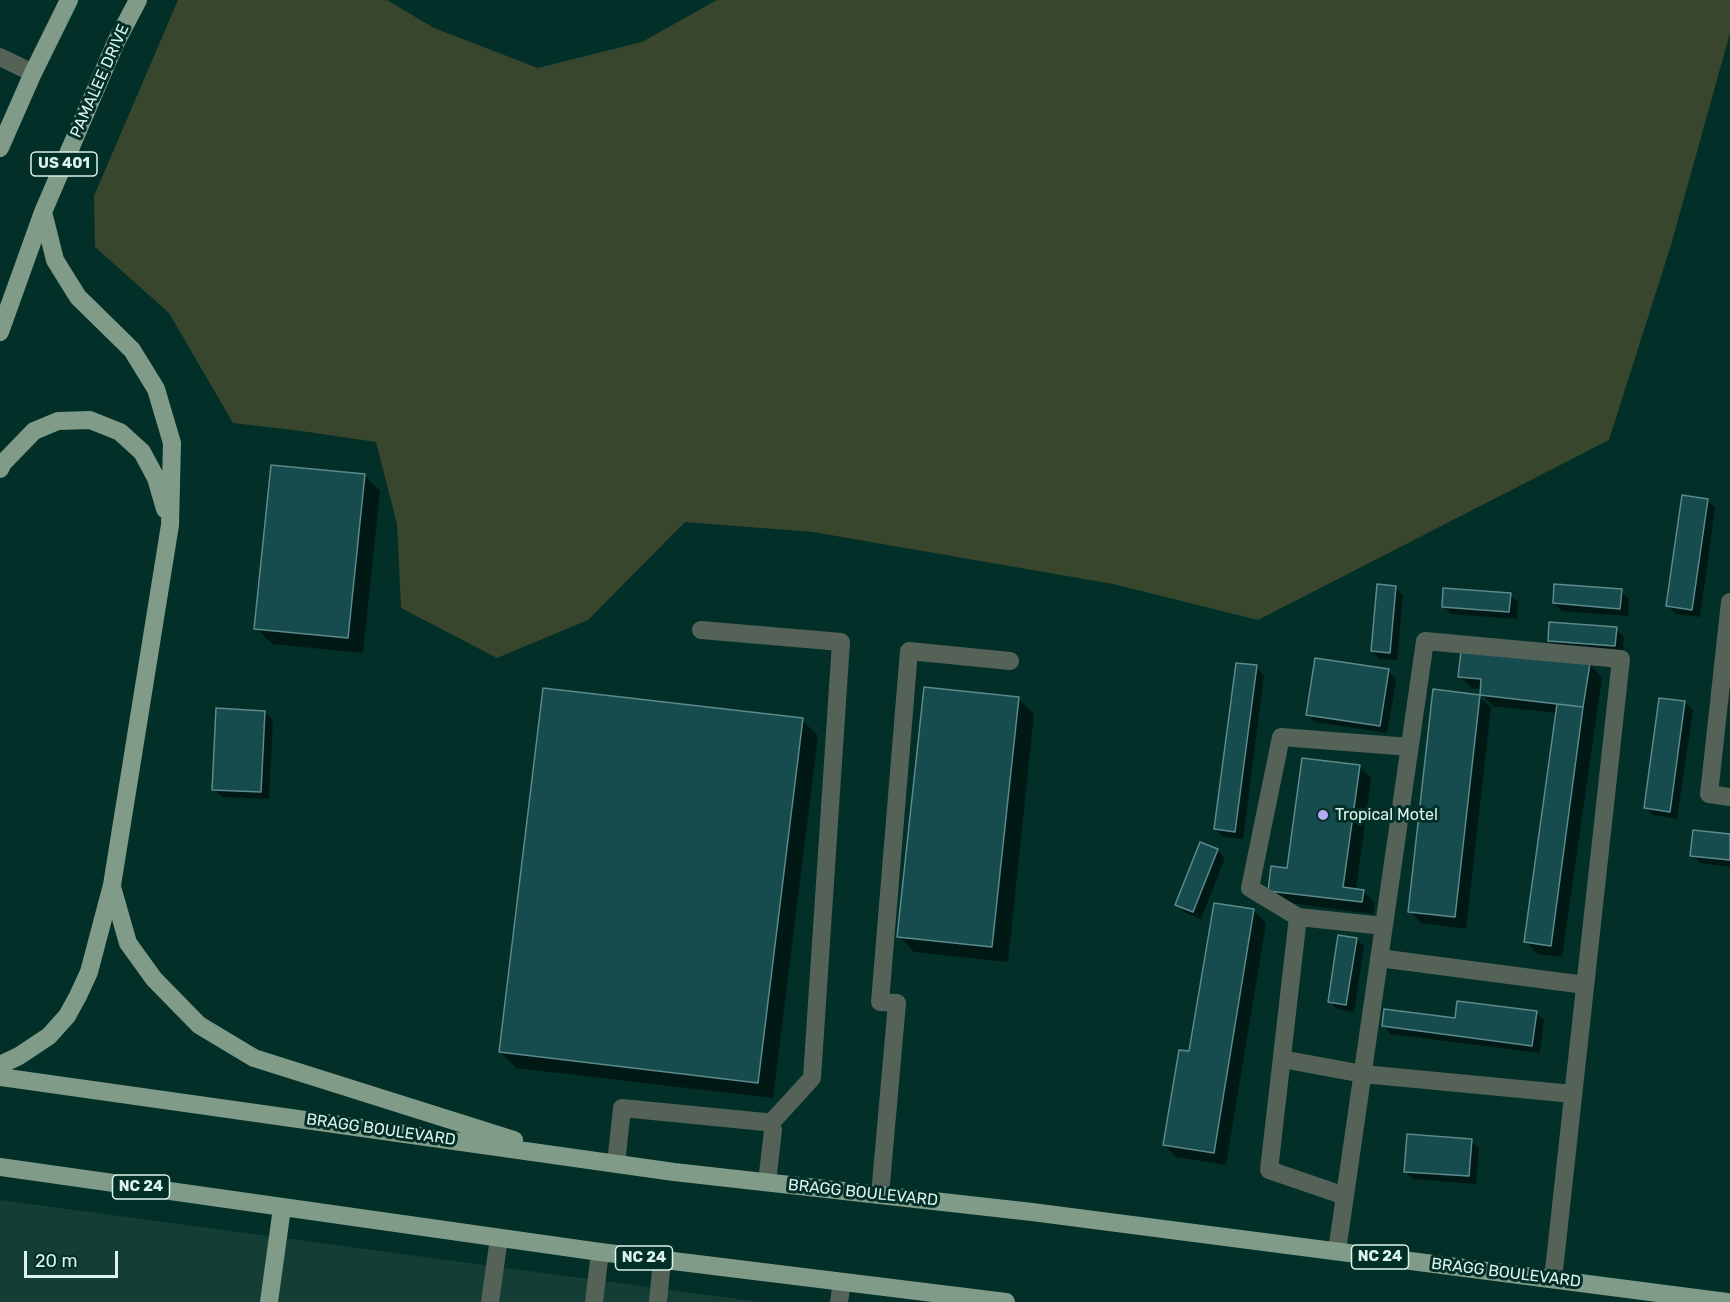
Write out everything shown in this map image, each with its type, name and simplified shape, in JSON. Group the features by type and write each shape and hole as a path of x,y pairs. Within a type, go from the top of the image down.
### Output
{"main road":[{"path":"0,148 69,0"},
{"name":"PAMALEE DRIVE","path":"0,332 43,212 116,42 138,0"},
{"path":"0,1065 19,1056 49,1036 67,1016 89,972 112,885 170,525 172,443 156,389 132,350 78,297 55,260 43,212"},
{"path":"0,469 34,431 58,421 90,420 120,432 142,452 156,478 170,525"},
{"path":"112,885 128,943 154,979 199,1025 254,1058 563,1156"},
{"name":"BRAGG BOULEVARD","path":"0,1077 674,1172 1032,1212 1727,1302"},
{"name":"NC 24","path":"0,1167 600,1252 1006,1302"},
{"path":"269,1302 282,1208"}],"street":[{"path":"0,57 33,73"},
{"path":"1730,602 1709,794 1730,797"},
{"path":"701,630 841,642 812,1078 770,1124"},
{"path":"1337,1251 1425,641 1621,659 1552,1279"},
{"path":"880,1195 897,1003 880,1002 909,651 1010,661"},
{"path":"1384,926 1298,917 1250,888 1281,737 1410,747"},
{"path":"1298,917 1269,1170 1345,1196"},
{"path":"1379,958 1585,986"},
{"path":"1282,1059 1363,1074 1573,1094"},
{"path":"616,1164 622,1108 770,1124"},
{"path":"766,1182 772,1130 770,1124"},
{"path":"490,1302 499,1238"},
{"path":"594,1302 600,1252"},
{"path":"658,1302 663,1260"},
{"path":"840,1302 842,1282"}],"shaded area":[{"path":"178,0 387,0 434,28 538,68 642,42 717,0 1730,0 1730,33 1671,245 1609,440 1258,620 1113,584 813,532 685,522 588,620 497,658 401,608 397,524 376,442 233,423 169,313 95,247 94,196"},
{"path":"0,1200 760,1302 0,1302"}],"building":[{"path":"271,465 365,474 348,638 254,629"},
{"path":"1682,495 1708,499 1692,610 1666,606"},
{"path":"1377,584 1396,586 1390,653 1371,651"},
{"path":"1554,584 1622,589 1620,609 1553,603"},
{"path":"1443,588 1511,593 1509,612 1442,607"},
{"path":"1549,622 1617,627 1615,646 1548,641"},
{"path":"1461,651 1590,663 1583,707 1480,695 1481,679 1458,677"},
{"path":"1315,658 1389,669 1380,726 1306,715"},
{"path":"1236,663 1257,665 1235,832 1214,829"},
{"path":"924,687 1019,697 992,947 897,937"},
{"path":"543,688 803,718 758,1083 499,1052"},
{"path":"1433,689 1480,695 1455,917 1408,912"},
{"path":"1659,698 1685,701 1670,812 1644,808"},
{"path":"1557,704 1583,707 1551,946 1524,942"},
{"path":"216,708 265,711 261,792 212,790"},
{"name":"Tropical Motel","path":"1302,758 1360,765 1343,887 1364,890 1362,902 1268,891 1271,866 1287,868"},
{"path":"1693,830 1730,834 1730,860 1690,856"},
{"path":"1200,842 1218,849 1193,912 1175,905"},
{"path":"1214,903 1254,909 1214,1153 1163,1145 1179,1050 1189,1051"},
{"path":"1338,935 1357,938 1346,1005 1328,1002"},
{"path":"1457,1001 1537,1011 1532,1046 1382,1026 1384,1009 1455,1018"},
{"path":"1407,1134 1472,1139 1469,1176 1404,1172"}],"place":[{"name":"Tropical Motel","path":"1323,815"}]}
